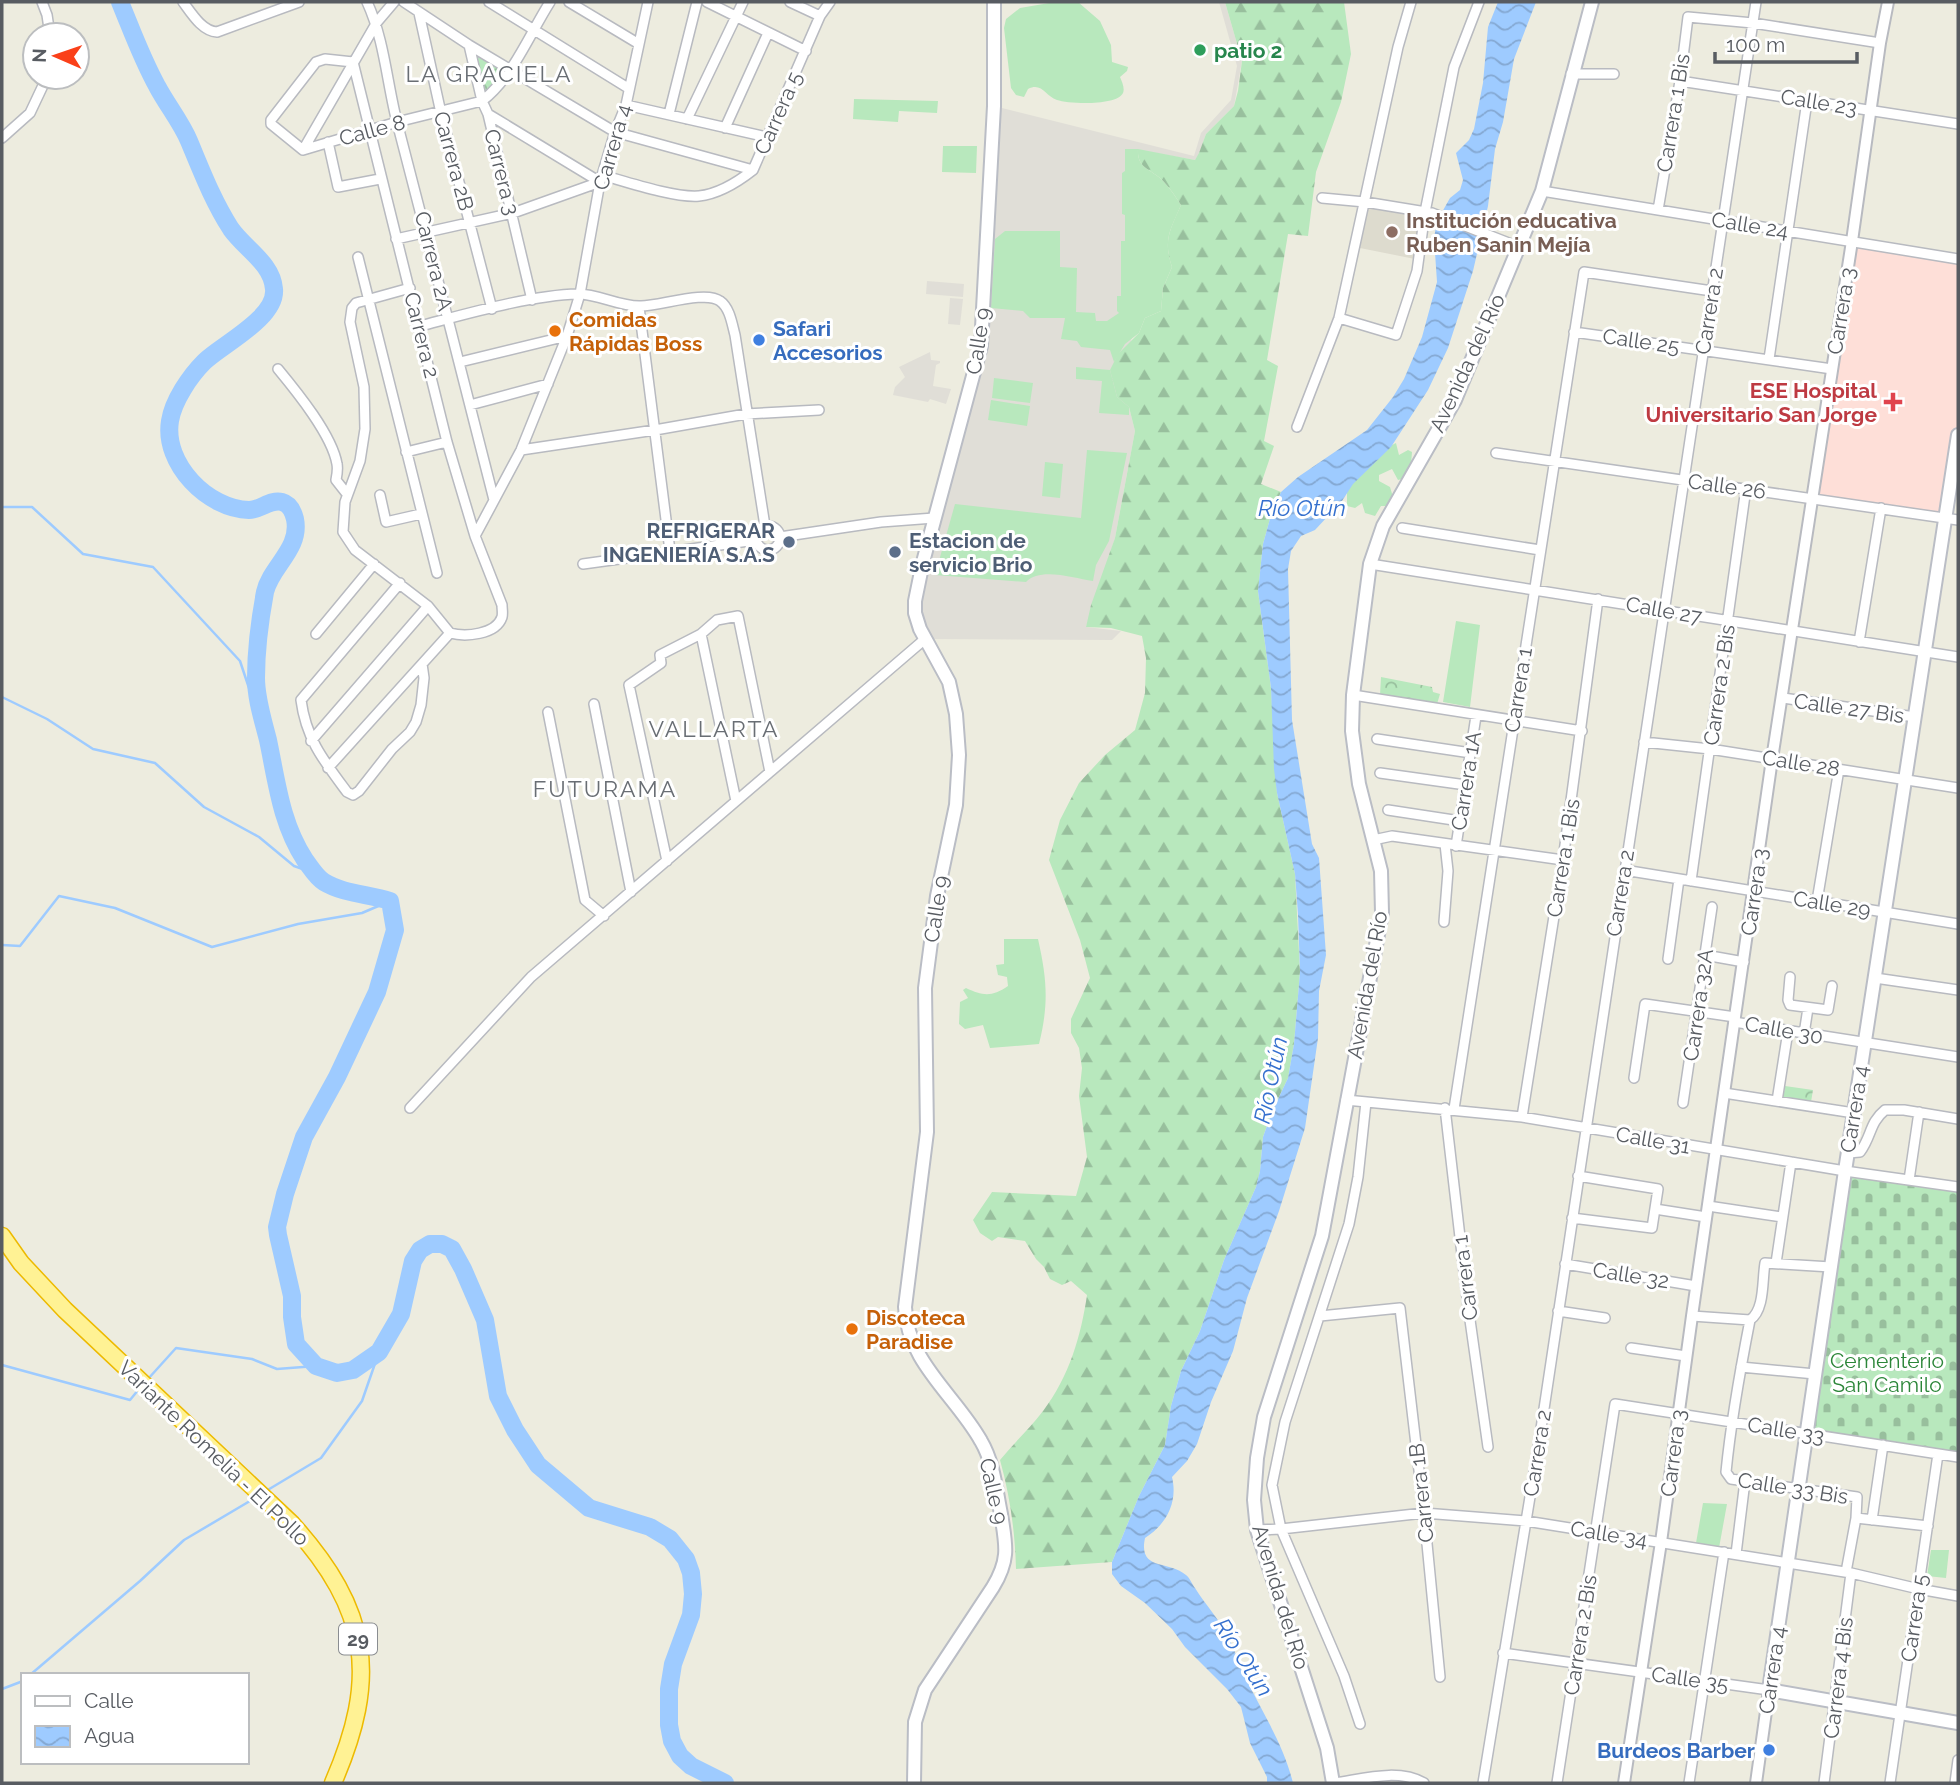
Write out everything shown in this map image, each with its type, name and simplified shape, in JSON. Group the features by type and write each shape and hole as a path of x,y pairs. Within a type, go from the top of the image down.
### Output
{"highway":[{"name":"Variante Romelia - El Pollo","path":"2,1236 51,1297 282,1514 309,1543 338,1586 348,1605 359,1644 361,1681 360,1705 333,1783"}],"main road":[{"name":"Calle 9","path":"914,1783 915,1722 925,1690 1001,1574 1007,1546 993,1474 982,1443 925,1365 914,1346 905,1320 909,1262 928,1132 925,988 937,896 956,805 959,755 956,715 949,682 925,639 915,613 915,601 934,517 981,346 994,106 994,2"},
{"name":"Avenida del Río","path":"1334,1783 1327,1748 1257,1530 1254,1500 1264,1417 1322,1236 1382,913 1381,871 1354,760 1353,695 1370,564 1383,526 1455,400 1542,191 1592,2"},
{"name":"Carrera 4","path":"1769,1690 1925,652 1952,519 1958,435"},
{"name":"Calle 35","path":"1769,1690 1958,1723"}],"street":[{"path":"42,2 48,21"},
{"path":"183,2 204,27 218,32 299,2"},
{"name":"Carrera 2A","path":"368,2 377,22 397,122 428,233 494,500"},
{"path":"353,62 325,59 316,62 271,124 303,150 377,22 394,2"},
{"path":"404,2 469,45 615,132 753,170"},
{"path":"489,2 628,88"},
{"path":"482,101 493,92 510,69 550,2"},
{"path":"569,2 639,44"},
{"name":"Carrera 4","path":"475,536 521,450 567,336 580,294 601,179 626,105 648,2"},
{"path":"669,114 697,2"},
{"path":"707,2 806,51"},
{"path":"687,119 743,2"},
{"path":"790,2 820,16"},
{"name":"Carrera 5","path":"601,179 699,196 728,185 753,170 820,16 830,2"},
{"path":"1297,428 1339,318 1398,47 1411,2"},
{"path":"1339,318 1396,335 1417,271 1454,67 1479,2"},
{"name":"Carrera 2","path":"1483,1783 1526,1521 1756,2"},
{"name":"Carrera 3","path":"1624,1783 1773,759 1888,2"},
{"name":"Carrera 2B","path":"419,13 441,113 492,309"},
{"name":"Carrera 1 Bis","path":"1658,210 1688,17 1753,23"},
{"path":"1753,23 1880,43"},
{"path":"725,128 768,33"},
{"name":"Carrera 3","path":"469,45 513,213 532,300"},
{"name":"Carrera 2","path":"353,62 447,442 475,536 502,605 502,617 495,627 471,635 450,633"},
{"path":"1571,74 1614,74"},
{"name":"Calle 23","path":"1680,81 1958,124"},
{"path":"2,138 30,113 40,91"},
{"name":"Calle 8","path":"303,150 397,122 482,101"},
{"path":"1769,359 1807,101"},
{"path":"626,105 767,138"},
{"path":"488,114 601,179"},
{"path":"328,142 338,187 380,179"},
{"path":"396,239 513,213 601,179"},
{"name":"Calle 24","path":"1542,191 1958,259"},
{"path":"1322,198 1429,213 1519,247"},
{"path":"358,257 437,573"},
{"name":"Carrera 1","path":"1488,1447 1468,1306 1450,1109 1584,272 1712,291"},
{"path":"328,768 450,633 428,606 355,550 343,532 342,520 347,494 360,461 365,429 364,387 351,322 352,308 356,303 410,288"},
{"path":"420,326 532,300 580,294 639,307 700,297 712,297 720,301 726,307 733,327 765,526"},
{"path":"639,307 670,551"},
{"name":"Calle 25","path":"1574,332 1832,369"},
{"path":"460,362 567,336"},
{"path":"278,369 301,396 329,443 338,465 336,480 347,494"},
{"path":"470,405 548,384"},
{"path":"521,450 746,414 819,410"},
{"path":"406,452 447,442"},
{"name":"Calle 26","path":"1496,453 1952,519"},
{"name":"Carrera 2 Bis","path":"1691,881 1746,488"},
{"path":"380,495 386,522 421,513"},
{"path":"1859,642 1881,508"},
{"path":"780,537 934,517"},
{"path":"765,526 773,526 780,537 778,545 767,550 760,547 756,533 765,526"},
{"path":"1402,528 1540,550"},
{"path":"583,564 756,540"},
{"path":"316,635 374,564"},
{"name":"Calle 27","path":"1370,564 1958,657"},
{"path":"400,583 301,699 311,741 347,792 353,795 359,791 416,722 424,678 422,664"},
{"name":"Carrera 1 Bis","path":"1522,1117 1582,732 1598,599"},
{"path":"311,741 428,606"},
{"path":"667,861 629,685 661,663 660,655 701,634 717,621 738,616 770,772"},
{"path":"701,634 736,801"},
{"path":"410,1108 531,977 925,639"},
{"path":"1353,695 1582,732"},
{"name":"Calle 27 Bis","path":"1783,698 1915,717"},
{"path":"594,704 631,892"},
{"path":"548,712 585,900 604,916"},
{"name":"Carrera 1A","path":"1456,846 1476,716"},
{"path":"1377,739 1471,753"},
{"name":"Calle 28","path":"1644,742 1710,749 1958,788"},
{"path":"1817,901 1839,769"},
{"path":"1380,773 1466,785"},
{"path":"1388,810 1460,821"},
{"path":"1373,839 1392,836 1563,860"},
{"name":"Carrera 1A","path":"1444,922 1448,872 1445,844"},
{"name":"Calle 29","path":"1624,870 1958,924"},
{"path":"1668,959 1679,879"},
{"name":"Carrera 32A","path":"1683,1103 1712,907"},
{"path":"1705,956 1744,962"},
{"path":"1790,977 1788,1003 1828,1010 1832,986"},
{"path":"1875,978 1958,990"},
{"name":"Calle 30","path":"1634,1078 1645,1004 1697,1011 1804,1034 1958,1057"},
{"path":"1804,1034 1808,1007"},
{"path":"1777,1101 1788,1031"},
{"path":"1724,1093 1854,1113"},
{"name":"Calle 31","path":"1346,1100 1522,1117 1845,1171 1958,1187"},
{"path":"1360,1724 1344,1676 1281,1529 1272,1485 1285,1422 1349,1224 1358,1177 1366,1102"},
{"path":"1848,1153 1860,1152 1866,1144 1874,1119 1885,1110 1919,1112 1958,1119"},
{"path":"1909,1180 1919,1112"},
{"path":"1776,1263 1791,1162"},
{"path":"1572,1218 1652,1228 1658,1189 1578,1176"},
{"path":"1655,1209 1782,1217"},
{"name":"Calle 32","path":"1565,1264 1696,1286"},
{"path":"1692,1317 1750,1320 1756,1316 1765,1264 1831,1266"},
{"name":"Carrera 1B","path":"1320,1317 1400,1308 1440,1677"},
{"path":"1558,1311 1605,1318"},
{"path":"1731,1421 1750,1320"},
{"path":"1631,1348 1686,1356"},
{"path":"1741,1367 1815,1374"},
{"name":"Carrera 2 Bis","path":"1557,1783 1615,1404"},
{"name":"Calle 33","path":"1615,1404 1958,1457"},
{"name":"Calle 33 Bis","path":"1731,1421 1726,1472 1728,1477 1856,1496 1856,1518"},
{"path":"1872,1520 1883,1445"},
{"name":"Carrera 5","path":"1890,1783 1938,1454"},
{"path":"1736,1554 1745,1481"},
{"name":"Calle 34","path":"1257,1530 1424,1513 1526,1521 1849,1572 1919,1589 1958,1595"},
{"path":"1849,1572 1856,1518 1928,1526"},
{"path":"1689,1783 1724,1552"},
{"name":"Carrera 4 Bis","path":"1824,1783 1849,1572"},
{"name":"Calle 35","path":"1503,1653 1769,1690"},
{"name":"Carrera 4","path":"1756,1783 1769,1690"},
{"path":"1955,1783 1958,1760"},
{"path":"1334,1783 1395,1775 1409,1776 1424,1783"}],"shaded area":[{"path":"1219,2 1225,2 1242,61 1234,106 1206,134 1195,160 1138,150 1129,407 1135,431 1115,538 1086,627 1121,631 1112,640 925,639 915,613 979,359 994,106 1194,156 1201,133 1231,100 1237,66"},
{"name":"Institución educativa Ruben Sanin Mejía","path":"1368,204 1423,215 1415,259 1360,248"},
{"name":"ESE Hospital Universitario San Jorge","path":"1852,241 1958,259 1958,435 1945,518 1812,498"},
{"path":"927,281 964,284 963,297 926,294"},
{"path":"950,298 963,299 960,325 948,324"},
{"path":"930,352 931,360 940,361 936,365 933,386 951,389 946,404 930,399 928,402 893,395 895,387 905,377 899,367"}],"green space":[{"path":"1055,2 1078,2 1100,21 1111,45 1112,62 1128,67 1120,77 1124,89 1119,97 1103,102 1072,102 1057,100 1037,87 1028,89 1024,97 1016,95 1011,88 1004,28 1006,19 1020,8"},
{"path":"1225,2 1344,2 1351,54 1341,102 1316,172 1308,236 1288,234 1267,360 1278,366 1264,441 1274,446 1261,484 1281,492 1263,544 1258,591 1271,688 1277,793 1295,874 1300,972 1294,1044 1288,1078 1263,1137 1256,1187 1224,1260 1200,1331 1181,1371 1171,1406 1165,1445 1139,1496 1112,1562 1016,1569 1011,1514 1000,1460 1043,1411 1060,1384 1077,1341 1087,1295 1071,1281 1062,1285 1050,1279 1025,1241 998,1237 992,1241 980,1233 973,1220 992,1192 1076,1196 1087,1157 1079,1096 1082,1068 1079,1048 1071,1033 1071,1019 1090,978 1080,940 1049,860 1060,820 1079,783 1105,755 1135,730 1145,693 1146,658 1142,636 1111,628 1086,627 1115,538 1135,431 1129,407 1117,397 1110,370 1118,354 1139,333 1145,318 1161,311 1163,288 1172,267 1168,249 1169,235 1181,205 1163,181 1141,163 1138,149 1195,160 1206,134 1234,106 1242,61"},
{"path":"469,45 510,69 482,101"},
{"path":"854,99 938,101 937,113 899,111 898,122 853,119"},
{"path":"943,146 977,146 976,173 942,172"},
{"path":"1125,149 1138,149 1141,163 1163,181 1181,205 1169,235 1168,249 1172,267 1163,288 1161,311 1145,318 1139,333 1125,344 1114,362 1110,350 1081,347 1077,341 1061,339 1065,318 1030,318 1023,311 991,308 995,239 1005,231 1060,231 1060,267 1077,268 1076,312 1095,313 1096,321 1107,321 1119,313 1117,296 1121,296 1121,241 1125,241 1122,173 1125,171"},
{"path":"1076,367 1110,370 1117,397 1129,407 1129,415 1099,413 1102,381 1076,379"},
{"path":"994,378 1033,383 1030,403 992,398"},
{"path":"991,400 1030,406 1027,426 988,420"},
{"path":"1396,443 1399,455 1408,450 1412,452 1411,464 1402,479 1398,480 1392,469 1379,475 1379,481 1390,487 1393,497 1387,506 1381,506 1375,516 1365,513 1362,503 1355,508 1347,506 1347,489"},
{"path":"1087,450 1127,453 1109,541 1096,565 1093,581 1048,574 1026,582 935,575 955,504 1081,518"},
{"path":"1045,462 1063,464 1060,498 1042,496"},
{"path":"1456,621 1480,625 1470,707 1443,702"},
{"path":"1381,677 1432,687 1433,692 1440,694 1437,704 1380,695"},
{"path":"1004,939 1038,939 1046,992 1039,1044 990,1048 983,1025 965,1029 959,1024 960,1002 968,998 963,990 966,988 987,994 1008,986 1007,977 998,975 996,965 1004,964"},
{"path":"1785,1086 1813,1090 1811,1102 1783,1098"},
{"name":"Cementerio San Camilo","path":"1845,1171 1958,1187 1958,1457 1807,1432"},
{"path":"1703,1503 1727,1504 1719,1548 1696,1543"},
{"path":"1931,1550 1949,1550 1946,1578 1927,1576"}],"water":[{"name":"Río Otún","path":"1498,2 1536,2 1514,59 1503,122 1495,149 1488,206 1473,271 1448,348 1428,390 1391,447 1353,484 1342,501 1315,530 1301,536 1291,551 1288,569 1292,720 1312,844 1319,858 1326,955 1319,991 1318,1038 1305,1128 1279,1211 1247,1298 1233,1351 1211,1402 1197,1444 1187,1461 1172,1477 1173,1495 1169,1512 1159,1526 1145,1538 1146,1556 1187,1576 1231,1642 1244,1676 1279,1743 1293,1783 1267,1783 1267,1777 1250,1743 1241,1707 1185,1647 1172,1629 1145,1603 1121,1586 1112,1574 1112,1562 1139,1496 1165,1445 1171,1406 1181,1371 1200,1331 1224,1260 1256,1187 1263,1137 1288,1078 1294,1044 1300,972 1298,915 1295,874 1274,769 1271,688 1258,591 1263,544 1281,492 1298,477 1367,430 1404,379 1422,337 1437,282 1434,238 1437,221 1450,198 1460,190 1463,180 1456,153 1469,140 1474,129 1483,83 1488,27"}],"waterway":[{"path":"120,2 147,66 186,134 219,208 231,229 268,271 274,289 273,300 258,320 204,362 183,389 170,421 174,453 191,481 218,502 249,510 273,502 282,502 292,511 296,530 294,539 265,592 256,667 258,702 281,802 290,832 316,875 340,889 390,901 395,930 377,992 337,1077 304,1137 277,1227 292,1296 296,1344 316,1366 337,1373 353,1370 379,1352 401,1314 413,1261 420,1250 430,1244 442,1244 452,1249 485,1320 498,1396 515,1430 538,1465 589,1508 650,1527 670,1539 686,1559 691,1573 693,1594 691,1615 673,1664 669,1689 669,1725 672,1741 680,1756 691,1766 725,1783"},
{"path":"2,507 32,507 83,554 153,567 240,661 252,697 259,704"},
{"path":"2,697 47,719 93,749 155,763 204,807 259,837 294,866 314,873"},
{"path":"2,945 20,946 59,896 115,908 212,947 298,924 362,913 390,901"},
{"path":"148,1379 176,1348 252,1359 277,1369 316,1366"},
{"path":"266,1491 321,1458 362,1401 379,1352"},
{"path":"2,1365 130,1400 139,1389"},
{"path":"32,1673 184,1540 255,1498"},
{"path":"2,1689 21,1682"}],"place":[{"name":"patio 2","path":"1200,50"},
{"name":"Institución educativa Ruben Sanin Mejía","path":"1392,232"},
{"name":"Comidas Rápidas Boss","path":"555,331"},
{"name":"Safari Accesorios","path":"759,340"},
{"name":"ESE Hospital Universitario San Jorge","path":"1893,402"},
{"name":"REFRIGERAR INGENIERÍA S.A.S","path":"789,542"},
{"name":"Estacion de servicio Brio","path":"895,552"},
{"name":"Discoteca Paradise","path":"852,1329"},
{"name":"Burdeos Barber","path":"1769,1750"}],"district":[{"name":"LA GRACIELA","path":"489,73"},
{"name":"VALLARTA","path":"714,728"},
{"name":"FUTURAMA","path":"605,788"}]}
